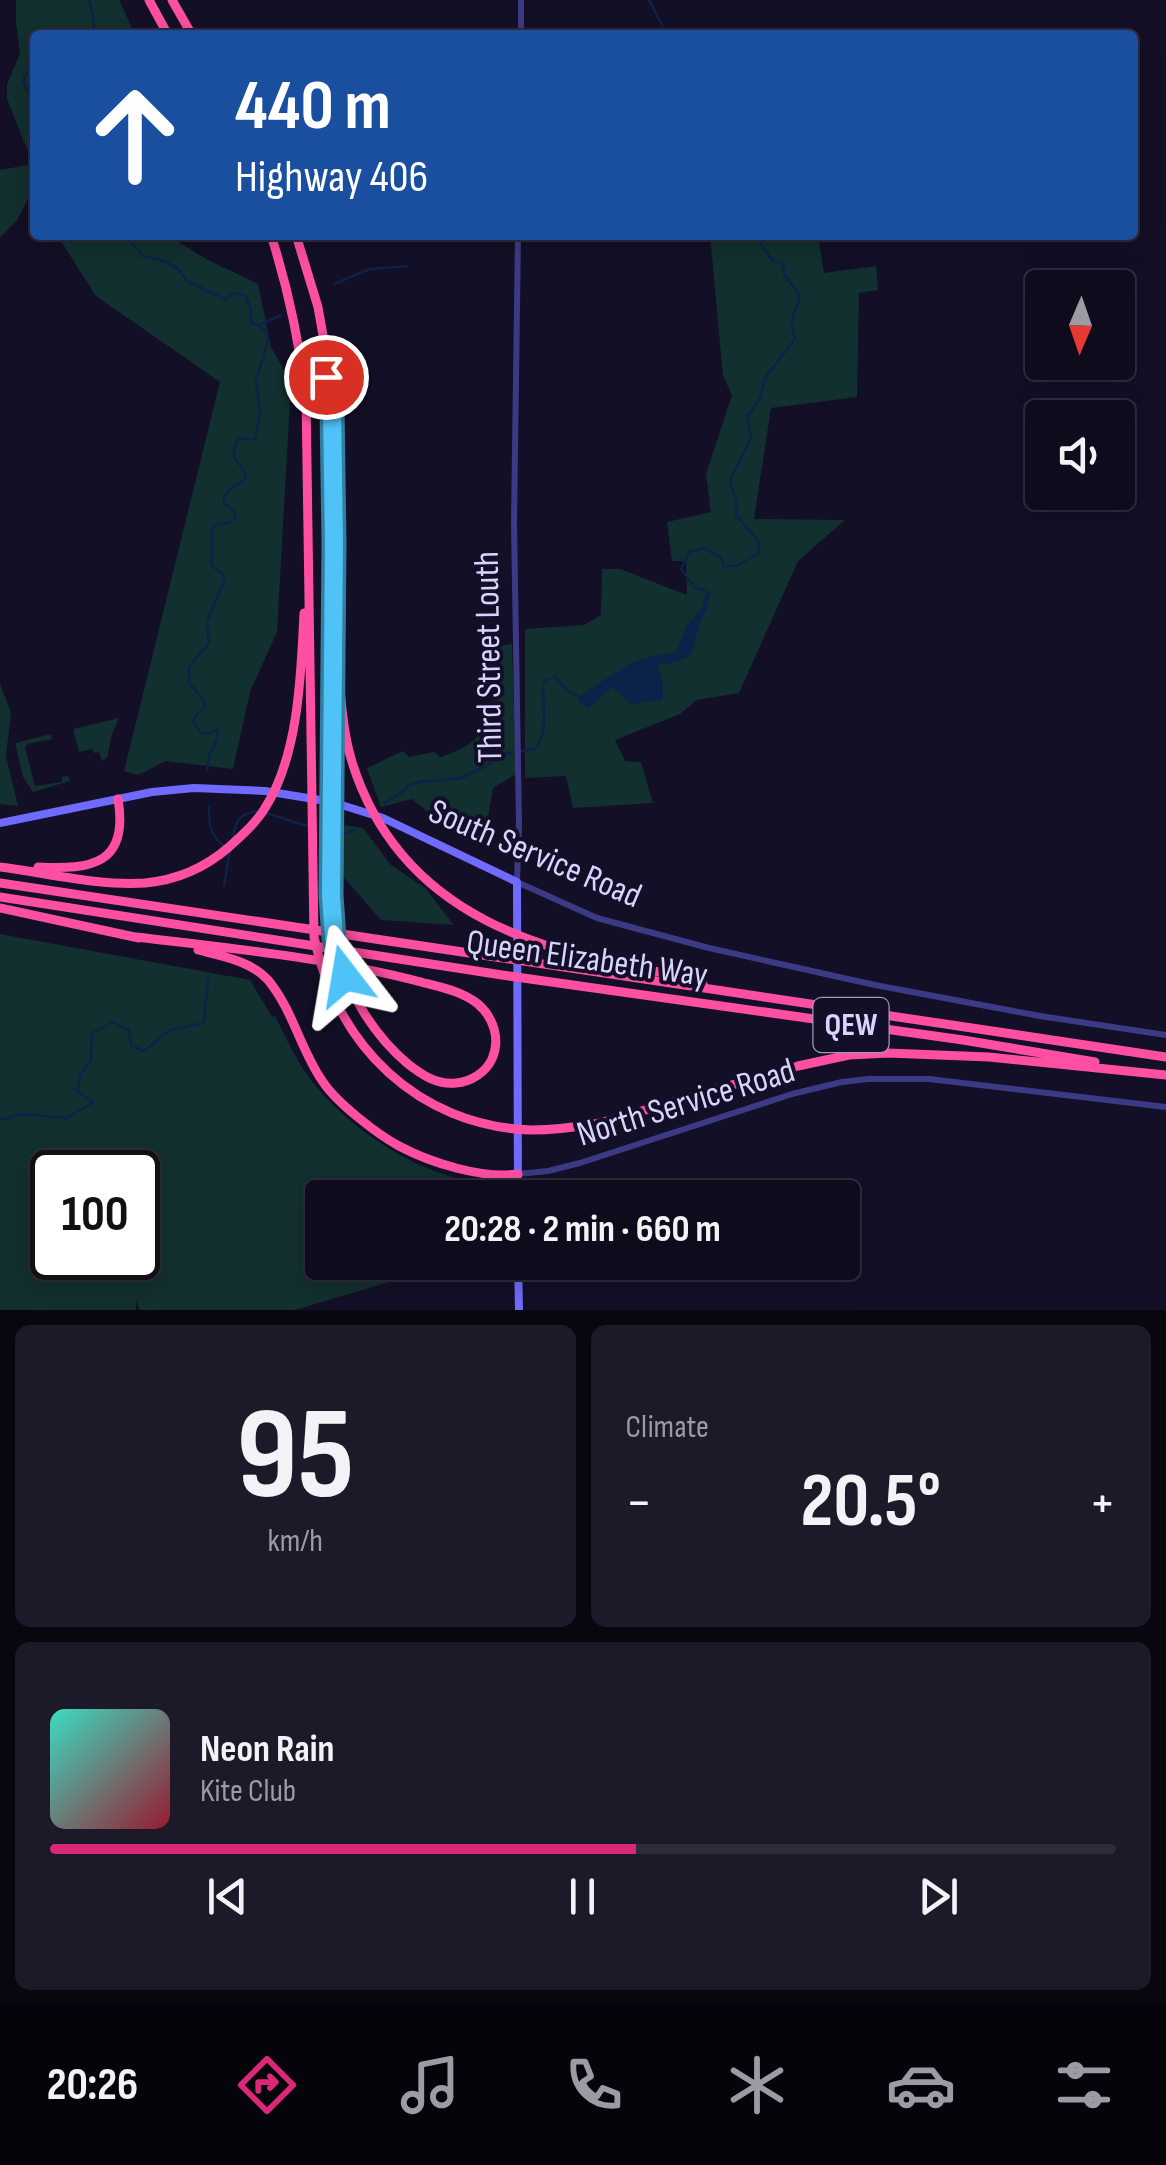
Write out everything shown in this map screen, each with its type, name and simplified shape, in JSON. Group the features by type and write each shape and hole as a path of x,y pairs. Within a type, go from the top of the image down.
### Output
{"highway":[{"path":"149,0 165,30"},
{"path":"172,0 189,30"},
{"path":"272,240 289,298 306,396 314,937 323,974 338,1008 358,1040 396,1080 449,1112 501,1126 535,1130 600,1123 849,1055 989,1057 1166,1074"},
{"path":"136,937 357,968 452,990 478,1004 492,1022 496,1037 490,1064 476,1076 458,1083 442,1083 426,1077 396,1054 363,1012 345,976 334,938 332,409 318,307 298,240"},
{"path":"0,866 120,883 147,882 210,863 246,832 266,807 290,746 303,633 308,540"},
{"path":"334,576 343,718 352,762 370,807 421,875 476,917 502,929 578,956 690,977 714,989"},
{"path":"0,866 77,868 101,859 118,839 118,799"},
{"name":"Queen Elizabeth Way","path":"0,884 1166,1056"},
{"name":"Queen Elizabeth Way","path":"0,897 534,980 963,1040 1166,1074"},
{"path":"0,908 216,954 248,965 267,978 281,1000 325,1086 370,1126 398,1146 456,1168 518,1174"}],"main road":[{"name":"South Service Road","path":"0,822 152,792 194,788 303,796 383,818 517,882"},
{"name":"Third Street Louth","path":"517,882 518,1180"},
{"path":"518,1280 518,1310"}],"street":[{"path":"521,0 521,30"},
{"name":"Third Street Louth","path":"517,882 514,504 518,240"},
{"name":"South Service Road","path":"517,882 596,918 710,948 875,986 1166,1035"},
{"name":"North Service Road","path":"518,1174 580,1163 792,1094 868,1078 929,1079 1166,1107"}],"green space":[{"path":"16,0 119,0 133,30 30,30 30,156 7,99 7,84 20,54"},
{"path":"30,165 30,195 17,220 0,237 0,170"},
{"path":"60,240 175,240 258,284 271,347 291,382 277,632 250,692 233,769 166,761 138,775 124,771 220,382 96,296"},
{"path":"710,240 819,240 824,273 876,266 878,290 859,293 857,397 771,408 754,519 845,520 798,561 739,693 697,700 680,714 615,740 625,761 641,762 653,803 573,808 566,776 525,778 525,629 584,625 601,615 602,569 620,569 687,595 686,561 672,561 667,522 711,512 706,474 732,395 723,376"},
{"path":"512,644 516,774 493,788 487,824 446,826 412,799 381,807 367,768 403,751 409,757 434,752 441,757 472,741 491,707 499,646"},
{"path":"0,684 11,712 6,756 18,806 0,804"},
{"path":"119,718 107,758 102,761 99,752 92,749 79,752 73,729"},
{"path":"51,734 52,739 25,747 35,786 62,782 62,777 68,776 70,781 33,792 23,777 15,743"},
{"path":"343,825 363,828 391,865 425,888 454,925 381,920 341,874"},
{"path":"0,934 250,980 313,1082 345,1116 405,1157 466,1180 305,1180 305,1280 396,1280 295,1310 140,1310 136,1301 136,1310 0,1310"}],"water":[{"path":"707,590 708,604 691,655 658,665 663,700 631,704 613,687 588,708 580,704 579,697 625,667 649,657 676,653 687,625 702,608"}],"waterway":[{"path":"89,0 93,30"},
{"path":"649,0 664,30"},
{"path":"30,70 23,81 30,97"},
{"path":"130,240 143,256 167,262 187,281 225,299 234,293 245,295 251,322 267,331 256,381 260,413 255,439 237,439 235,448 235,458 246,478 228,491 224,499 235,517 212,529 212,566 223,574 224,580 207,622 209,643 189,667 189,683 204,700 205,708 193,722 201,733 217,730 207,770"},
{"path":"705,590 694,587 681,569 689,552 704,548 721,558 724,566 736,566 758,554 759,542 736,515 730,481 751,437 747,417 760,399 765,378 795,339 791,323 800,296 784,274 783,263 773,261 760,240"},
{"path":"334,284 370,269 408,266"},
{"path":"260,325 281,315"},
{"path":"384,803 410,785 461,778 492,763 501,754 536,749 543,727 544,681 555,677 568,691 582,698"},
{"path":"209,807 212,833 223,845"},
{"path":"233,839 239,819 257,811"},
{"path":"264,813 309,826"},
{"path":"336,832 346,834 354,830"},
{"path":"224,886 230,849"},
{"path":"0,1120 21,1114 67,1118 93,1102 77,1091 81,1074 91,1060 92,1033 113,1022 129,1030 131,1045 144,1051 170,1030 204,1023 208,979"}],"route":[{"path":"326,377 332,409 334,542 331,896 334,938 345,976"}]}
